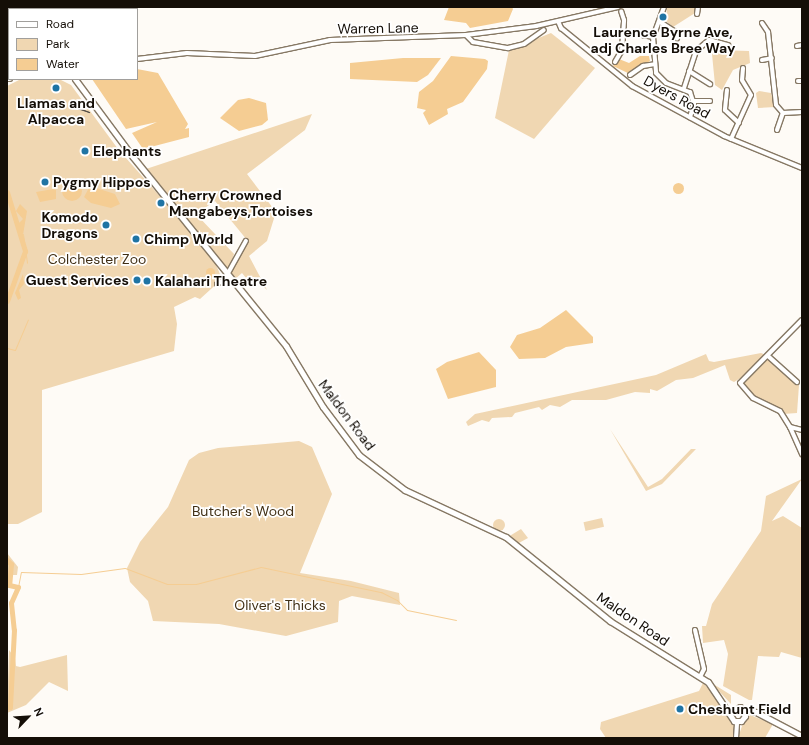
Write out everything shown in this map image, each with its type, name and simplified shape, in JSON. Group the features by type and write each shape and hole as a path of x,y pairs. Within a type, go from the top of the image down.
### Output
{"main road":[{"name":"Maldon Road","path":"76,80 228,276 286,346 323,407 359,455 380,474 435,506 502,535 610,621 700,676 732,710 739,722"},
{"path":"732,710 744,710 759,714 802,736"},
{"path":"744,710 745,716"},
{"path":"739,722 745,716 759,714"}],"street":[{"path":"663,8 660,22 653,37 655,64 661,80 684,88 694,101"},
{"path":"698,10 704,10"},
{"path":"615,62 621,52 621,11"},
{"name":"Warren Lane","path":"138,59 187,53 255,56 330,40 466,35 621,11 627,13"},
{"name":"Dyers Road","path":"558,21 561,28 621,78 731,139 802,168"},
{"path":"660,22 678,36"},
{"path":"763,26 772,58 776,105 783,113"},
{"path":"466,35 473,42 508,48 524,44 544,30"},
{"path":"622,32 653,37"},
{"path":"684,88 694,54 706,42 728,45"},
{"path":"797,46 802,46"},
{"path":"762,60 772,58"},
{"path":"630,75 643,66 655,64"},
{"path":"731,139 751,94 742,80 743,68"},
{"path":"689,72 710,84"},
{"path":"727,90 725,110 739,123"},
{"path":"694,101 710,100"},
{"path":"690,117 694,101"},
{"path":"783,113 802,112"},
{"path":"777,130 783,113"},
{"path":"217,284 228,276 246,241"},
{"path":"802,320 740,383 753,398 780,412 790,428 802,454"},
{"path":"768,356 797,382"},
{"path":"790,428 802,430"},
{"path":"695,630 704,669 700,676"},
{"path":"736,738 739,722"}],"green space":[{"path":"9,7 80,7 45,8"},
{"path":"667,7 695,7 695,13 673,27 666,21"},
{"path":"551,33 595,68 534,139 495,118 509,50"},
{"path":"8,37 8,62 7,61"},
{"path":"717,50 749,51 750,63 733,70 722,90 715,85 712,54"},
{"name":"Colchester Zoo","path":"19,80 61,80 71,85 118,149 212,255 222,279 200,299 195,297 174,307 177,324 174,351 42,390 42,512 18,524 7,524 7,86"},
{"path":"759,91 771,93 775,107 758,108 756,93"},
{"path":"312,114 305,130 247,174 276,212 267,241 249,256 267,290 256,279 250,283 242,273 234,280 230,274 247,240 215,201 196,214 234,254 229,271 146,169"},
{"path":"761,353 766,355 754,370 734,382 730,380 725,365 693,378 676,380 657,391 650,389 650,393 635,392 606,400 572,400 560,407 550,405 542,410 539,407 515,413 512,417 492,418 489,422 482,420 468,426 466,422 475,414 656,375 706,354 709,361 714,362"},
{"path":"768,357 799,385 797,413 783,414 757,400 740,380"},
{"path":"610,429 648,487 662,479 691,449 696,449 662,484 646,491"},
{"name":"Butcher's Wood","path":"299,441 312,447 332,494 300,573 351,581 399,593 400,605 352,596 339,601 338,622 286,636 219,624 153,621 148,601 130,582 127,568 140,542 168,507 189,460 199,453 218,448"},
{"path":"802,479 772,521 783,516 802,528 802,658 781,652 779,657 758,656 752,700 749,700 723,686 728,654 724,640 703,643 702,626 706,626 712,604 761,531 766,496"},
{"path":"602,518 604,527 586,531 583,522"},
{"path":"499,519 503,521 505,525 503,529 499,531 495,529 493,525 495,521"},
{"path":"521,529 528,538 517,544 508,537"},
{"path":"7,553 18,567 17,575 7,575"},
{"path":"9,650 15,658 16,666 20,667 67,655 68,691 49,682 26,705 7,713"},
{"path":"710,682 731,695 731,704 717,689"},
{"name":"Cheshunt Field","path":"703,683 722,703 734,724 735,738 606,738 600,729 601,722 699,691"},
{"path":"750,715 773,724 765,738 738,738 744,720"}],"water":[{"path":"449,7 512,7 513,9 508,21 470,28 466,23 444,20"},
{"path":"451,56 485,59 488,61 487,69 463,102 447,109 448,114 429,125 423,113 426,110 417,108 419,92 433,81"},
{"path":"640,56 649,56 650,61 630,74 613,66 619,59 629,63"},
{"path":"403,58 441,58 428,75 417,82 350,79 350,63"},
{"path":"138,69 158,73 188,124 185,129 189,128 189,137 143,149 132,133 157,122 126,129 93,80 138,80"},
{"path":"249,98 266,103 268,120 262,125 239,131 220,118 238,100"},
{"path":"72,181 79,184 82,191 79,198 72,201 65,198 62,191 65,184"},
{"path":"678,182 682,184 684,188 682,192 678,194 674,192 672,188 674,184"},
{"path":"90,186 115,194 120,204 111,208 91,203 84,197"},
{"path":"53,189 56,190 56,199 40,202 36,192"},
{"path":"20,204 27,211 23,235 18,224 23,219 16,211"},
{"path":"208,268 212,268 214,272 212,276 208,276 206,274 206,270"},
{"path":"23,274 24,284 19,290 21,298 18,300 15,293"},
{"path":"566,310 593,337 593,343 566,347 545,358 519,359 510,347 517,335 540,328"},
{"path":"479,352 496,370 496,387 448,399 436,369 447,362"}],"waterway":[{"path":"7,192 25,251 7,301"},
{"path":"23,234 27,263"},
{"path":"7,348 15,350 28,320"},
{"path":"7,560 11,564 9,585 18,587 11,603 14,630 10,707 7,707"},
{"path":"18,587 21,572 81,574 125,568 167,584 196,584 261,567 381,592 397,600 407,610 456,620"}],"tram line":[{"path":"76,104 79,108 89,112 74,107 76,104"}],"place":[{"name":"Laurence Byrne Ave, adj Charles Bree Way","path":"663,17"},
{"name":"Llamas and Alpacca","path":"56,88"},
{"name":"Elephants","path":"85,151"},
{"name":"Pygmy Hippos","path":"45,182"},
{"name":"Cherry Crowned Mangabeys,Tortoises","path":"161,203"},
{"name":"Komodo Dragons","path":"106,225"},
{"name":"Chimp World","path":"136,239"},
{"name":"Guest Services","path":"137,280"},
{"name":"Kalahari Theatre","path":"147,281"},
{"name":"Cheshunt Field","path":"680,709"}],"park label":[{"name":"Oliver's Thicks","path":"280,605"}]}
